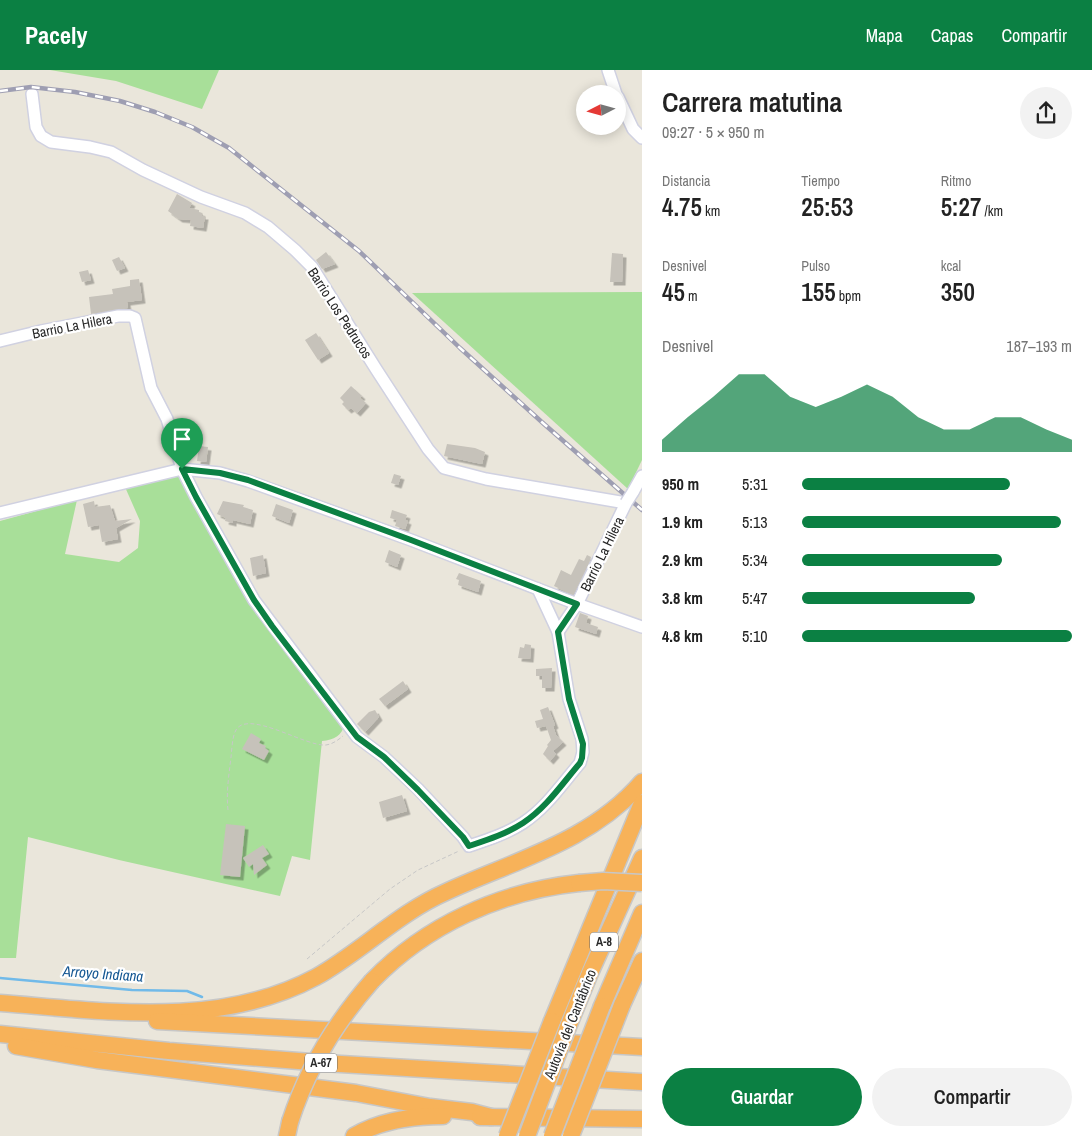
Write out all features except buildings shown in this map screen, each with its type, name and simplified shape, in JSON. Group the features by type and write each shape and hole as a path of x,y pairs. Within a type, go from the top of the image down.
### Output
{"highway":[{"path":"0,1005 118,1012 158,1012 221,1008 270,996 317,976 435,896 482,875 535,855 573,837 609,814 642,782"},
{"path":"509,1136 552,1021 642,803"},
{"name":"Autovía del Cantábrico","path":"527,1136 590,973 642,858"},
{"path":"288,1129 305,1082 325,1042 346,1011 372,981 420,940 470,912 530,891 579,883 642,883"},
{"name":"Autovía del Cantábrico","path":"552,1136 602,1006 642,913"},
{"path":"571,1136 622,1005 642,961"},
{"path":"0,1005 177,1023 642,1047"},
{"name":"A-67","path":"0,1034 169,1051 324,1063 642,1082"},
{"path":"0,1044 97,1060 356,1093 430,1107 472,1112 491,1117"},
{"path":"354,1136 370,1127 406,1118 428,1116 642,1119"},
{"path":"589,1118 642,1129"}],"street":[{"path":"608,70 613,85"},
{"name":"Barrio Los Pedrucos","path":"32,94 36,127 41,136 51,142 112,152 143,170 201,197 245,213 268,227 295,250 312,267 428,449 444,468 486,479 626,503"},
{"path":"626,114 633,128 642,138"},
{"name":"Barrio La Hilera","path":"0,341 118,316 135,318 152,388 168,419 182,469 254,600 357,737 384,757 418,790 463,837 469,846"},
{"name":"Barrio La Hilera","path":"0,512 182,469 220,473 248,480 642,627"},
{"name":"Barrio La Hilera","path":"558,632 577,604 626,503 642,476"},
{"path":"469,846 509,831 534,815 580,763 582,758 582,739 569,699 558,632 538,589"}],"path":[{"path":"228,810 226,798 232,744 236,730 245,723 257,724 306,741 326,745 333,743 352,730"},
{"path":"307,959 390,889 418,870 469,846"}],"green space":[{"path":"50,70 219,70 202,109 116,81"},
{"path":"642,292 642,460 628,489 412,293"},
{"path":"178,474 250,598 345,723 342,731 337,736 330,740 322,741 310,860 292,856 280,896 119,860 28,837 16,958 0,958 0,521 77,500 65,554 119,562 138,548 140,521 125,487"}],"waterway":[{"name":"Arroyo Indiana","path":"0,978 132,990 187,991 202,997"}],"railway":[{"path":"0,91 31,87 75,92 120,101 155,112 192,127 229,148 359,251 460,348 642,510"}],"route":[{"path":"182,469 220,473 248,480 577,604 558,632 569,699 583,744 580,763 534,815 509,831 469,846 463,837 418,790 384,757 357,737 343,716 272,626 254,600 182,469"}]}
